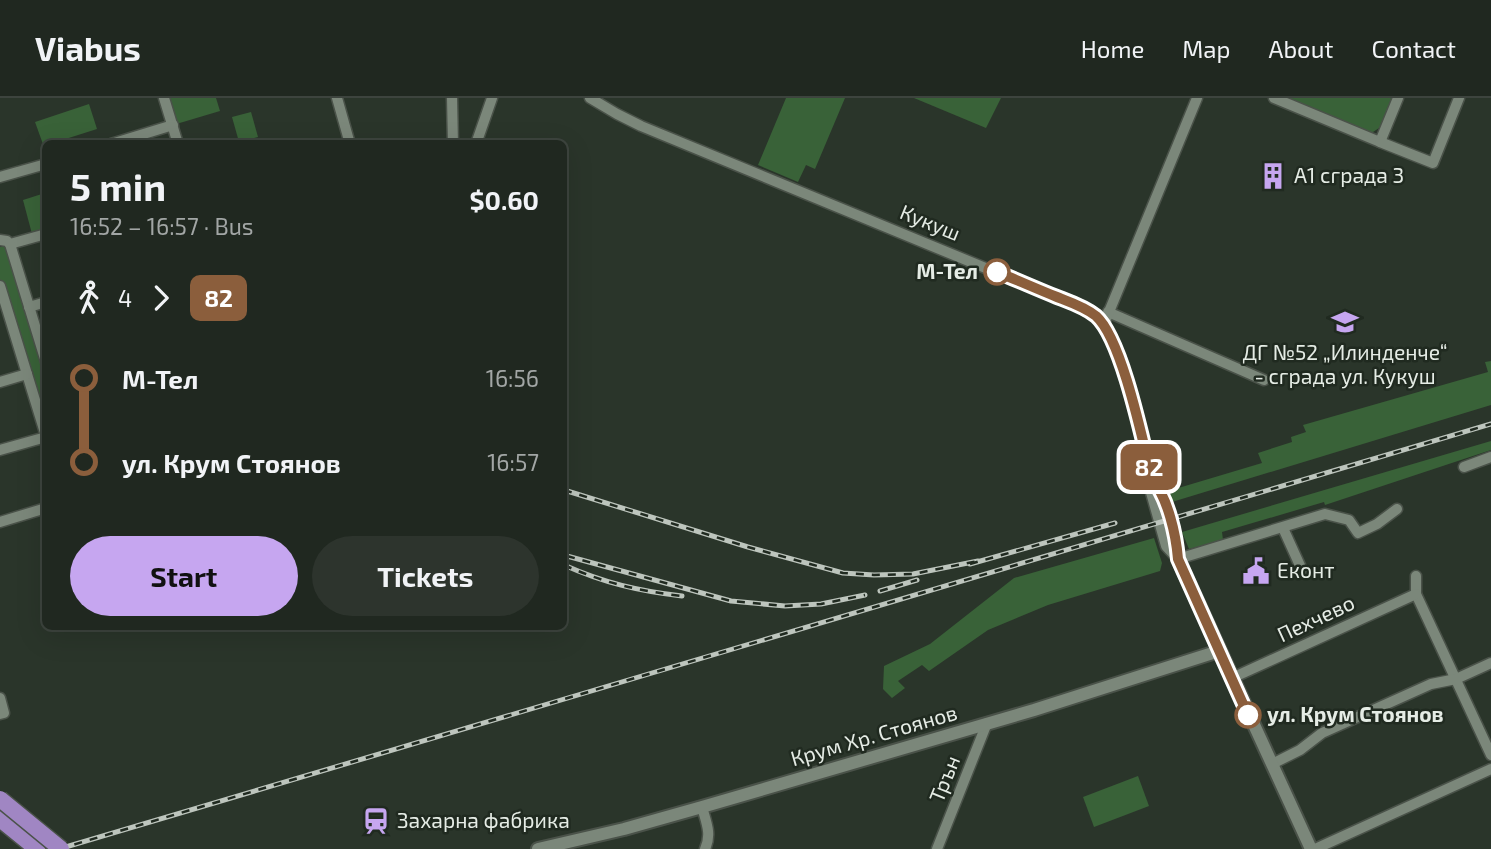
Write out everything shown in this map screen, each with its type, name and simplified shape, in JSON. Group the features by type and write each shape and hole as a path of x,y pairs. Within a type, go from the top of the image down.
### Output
{"main road":[{"path":"0,799 61,849"},
{"path":"0,819 37,849"}],"street":[{"path":"164,98 177,140"},
{"path":"337,98 348,140"},
{"path":"452,98 453,140"},
{"name":"Кукуш","path":"590,98 641,126 1080,307 1094,314 1104,324"},
{"path":"1197,98 1104,324 1120,361 1152,479 1150,489 1166,546 1178,559 1313,849 1491,769"},
{"path":"1274,98 1433,163 1459,98"},
{"path":"1380,142 1398,98"},
{"path":"478,140 493,100"},
{"path":"124,140 173,125"},
{"path":"0,177 42,165"},
{"path":"42,235 5,242 42,349"},
{"path":"0,286 4,314 42,423"},
{"path":"29,307 42,303"},
{"path":"1108,312 1264,380"},
{"path":"0,382 27,374"},
{"path":"0,450 42,437"},
{"path":"1464,467 1491,457"},
{"path":"0,522 42,509"},
{"path":"1178,559 1325,514 1349,520 1358,533 1377,524 1397,509"},
{"path":"1283,528 1302,570"},
{"path":"1416,576 1416,594 1491,755"},
{"name":"Пехчево","path":"1232,678 1416,594"},
{"name":"Крум Хр. Стоянов","path":"538,849 624,829 1034,710 1219,650"},
{"path":"1272,764 1300,750 1322,733 1431,684 1456,679 1491,663"},
{"path":"0,698 4,713 0,714"},
{"name":"Трън","path":"937,849 988,723"},
{"path":"702,807 709,830 705,849"}],"green space":[{"path":"164,98 216,98 220,111 173,125"},
{"path":"786,98 845,98 815,169 806,165 798,182 758,165"},
{"path":"914,98 1001,98 986,128"},
{"path":"1285,98 1392,98 1382,126 1370,134"},
{"path":"89,104 97,129 62,140 42,141 35,122"},
{"path":"251,112 258,137 238,140 232,117"},
{"path":"42,194 42,231 32,234 23,200"},
{"path":"9,245 42,352 42,412 0,283 0,247"},
{"path":"1491,361 1491,405 1172,502 1166,482 1172,483 1175,489 1262,463 1258,453 1292,442 1291,437 1306,432 1303,425 1488,372 1485,362"},
{"path":"1491,441 1491,450 1325,505 1324,502 1222,532 1223,540 1189,549 1182,532"},
{"path":"1154,538 1162,563 1160,571 1048,605 988,630 929,671 922,665 898,681 905,688 892,698 883,689 884,666 930,644 1014,578"},
{"path":"1138,776 1149,806 1094,827 1083,797"}],"railway":[{"path":"59,849 1491,424"},
{"path":"567,491 748,547 843,573 913,574 978,561"},
{"path":"970,564 1115,523"},
{"path":"567,556 731,601 785,606 821,604 865,595"},
{"path":"567,566 622,585 682,596"},
{"path":"880,591 917,580"}],"bus line":[{"name":"82","path":"997,272 1094,314 1110,334 1152,479 1158,486 1172,527 1178,559 1248,715"}],"place":[{"name":"А1 сграда 3","path":"1273,176"},
{"name":"М-Тел","path":"997,272"},
{"name":"ДГ №52 „Илинденче“ - сграда ул. Кукуш","path":"1345,322"},
{"name":"Еконт","path":"1256,571"},
{"name":"ул. Крум Стоянов","path":"1248,715"},
{"name":"Захарна фабрика","path":"376,821"}]}
